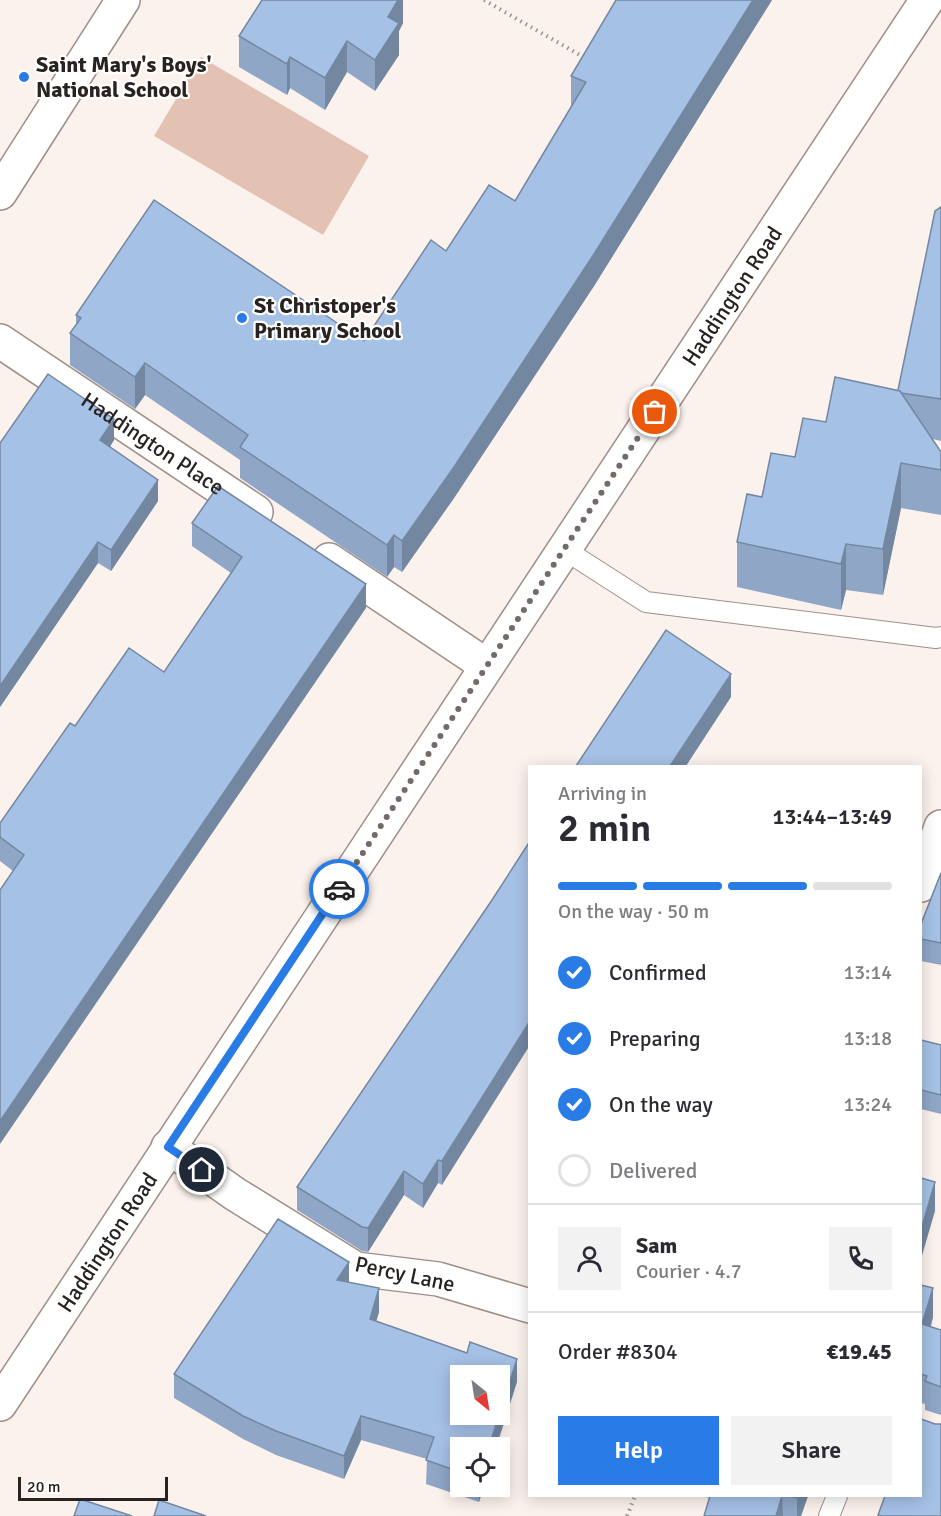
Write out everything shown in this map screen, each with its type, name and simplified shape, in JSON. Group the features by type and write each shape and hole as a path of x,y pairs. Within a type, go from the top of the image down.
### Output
{"main road":[{"path":"0,193 123,0"},
{"name":"Haddington Road","path":"0,1404 927,0"},
{"name":"Haddington Place","path":"0,340 278,527"},
{"path":"308,547 487,666"},
{"path":"922,882 941,827"},
{"name":"Percy Lane","path":"168,1147 236,1194 356,1269 438,1279 528,1305"}],"lane":[{"path":"565,550 646,602 924,637 941,637"},
{"path":"829,1516 837,1497"}],"path":[{"path":"484,0 586,59"},
{"path":"627,1516 634,1497"}],"shaded area":[{"path":"201,57 369,156 323,235 154,136"}],"building":[{"path":"262,0 398,0 388,17 399,23 375,60 347,41 325,78 290,57 287,64 239,36"},
{"path":"616,0 753,0 594,254 454,467 402,541 394,535 387,545 240,447 248,435 145,363 135,377 70,333 81,318 76,315 154,200 364,341 431,240 446,251 489,185 515,201 586,82 571,76"},
{"path":"941,207 941,399 901,393 898,390 935,211"},
{"path":"48,374 114,419 100,440 158,480 111,550 98,542 0,686 0,443"},
{"path":"835,377 900,391 941,452 941,470 901,463 883,549 846,544 841,564 737,542 747,494 762,497 771,453 795,457 803,418 826,422"},
{"path":"218,486 366,584 0,1121 0,890 24,855 0,837 0,823 70,723 75,726 129,648 164,672 242,557 192,523"},
{"path":"666,630 731,674 671,765 577,765"},
{"path":"528,844 528,1024 442,1161 438,1160 423,1184 404,1171 368,1228 362,1227 297,1187"},
{"path":"941,873 941,943 922,939 922,921"},
{"path":"922,1040 941,1045 941,1095 922,1090"},
{"path":"922,1178 935,1182 922,1227"},
{"path":"278,1219 349,1262 337,1280 379,1288 370,1319 467,1353 470,1342 517,1359 510,1382 510,1365 450,1365 450,1425 496,1425 492,1437 450,1437 450,1468 426,1460 434,1437 361,1416 344,1456 243,1416 174,1374"},
{"path":"922,1285 933,1288 922,1324"},
{"path":"922,1324 941,1330 941,1387 925,1381 927,1376 922,1374"},
{"path":"922,1419 941,1424 941,1516 878,1515 885,1497 922,1497"},
{"path":"710,1497 782,1497 776,1516 704,1516"},
{"path":"80,1499 132,1516 74,1516"},
{"path":"159,1500 206,1516 154,1516"}],"way so far":[{"path":"339,889 655,412"}],"place":[{"name":"Saint Mary's Boys' National School","path":"24,77"},
{"name":"St Christoper's Primary School","path":"242,318"}],"route":[{"path":"202,1170 168,1147 339,889"}]}
